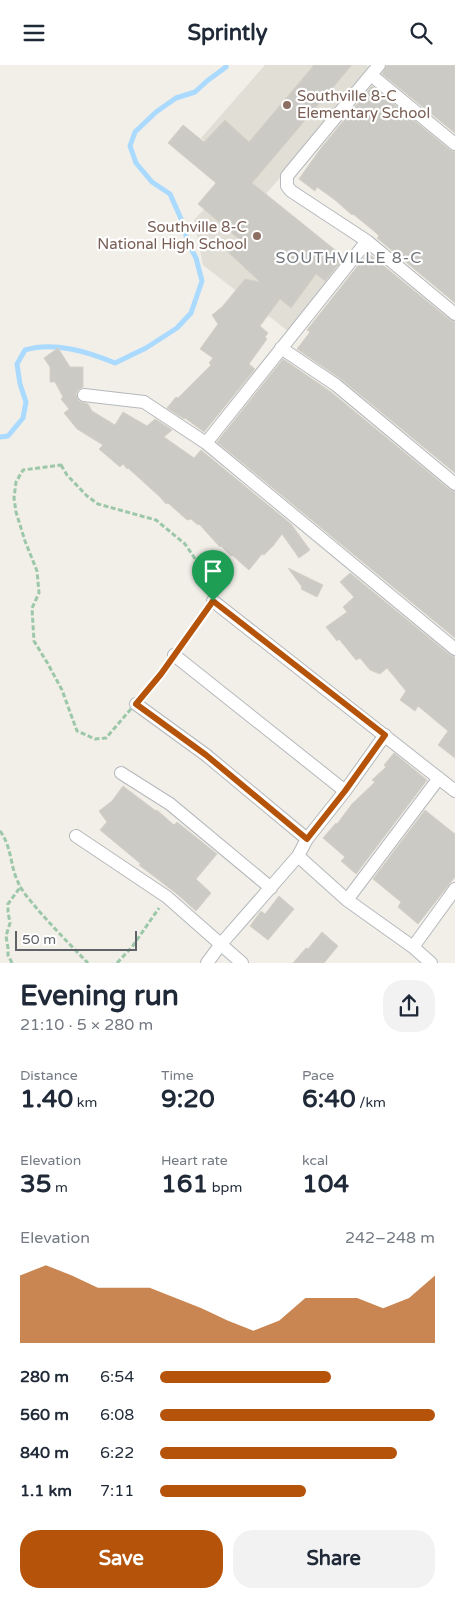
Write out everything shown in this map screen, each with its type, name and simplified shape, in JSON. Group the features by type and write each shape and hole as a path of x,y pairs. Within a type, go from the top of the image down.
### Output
{"street":[{"path":"455,143 375,70 287,176 286,181 290,191 367,241 455,314"},
{"path":"206,443 367,241"},
{"path":"281,348 336,385 455,484"},
{"path":"84,395 144,402 206,443 455,649"},
{"path":"213,601 455,791"},
{"path":"174,655 345,791"},
{"path":"136,704 206,755 307,839"},
{"path":"207,963 221,944 298,856 307,839 345,791 385,735"},
{"path":"121,773 170,804 271,888"},
{"path":"347,900 439,778"},
{"path":"76,835 166,897 242,963"},
{"path":"298,856 347,900 431,963"},
{"path":"412,947 455,889"}],"path":[{"path":"60,465 87,496 98,504 156,520 185,544 209,579 213,601 174,655 136,704 106,738 96,739 77,731 62,690 34,641 32,608 39,593 37,571 25,541 16,512 14,498 16,482 23,470 60,465"},
{"path":"0,831 12,857 17,881 29,899 63,939 88,963"},
{"path":"12,963 8,955 6,936 10,923 8,904 21,886"},
{"path":"117,963 132,947 166,897"}],"shaded area":[{"path":"265,65 366,65 372,71 266,194 344,258 288,331 203,265 194,220 239,171 201,138"}],"building":[{"path":"314,65 352,65 252,183 344,257 325,281 316,274 291,308 280,299 260,326 268,333 265,337 267,339 249,364 255,369 204,432 167,408 176,397 178,398 211,365 209,363 213,358 200,349 218,324 212,315 222,307 245,279 260,282 228,252 240,240 198,204 216,183 168,143 183,125 204,142 225,120 249,142"},
{"path":"387,65 455,65 455,133 382,74"},
{"path":"372,86 450,150 455,152 455,303 377,238 379,236 353,214 317,187 315,191 299,179 321,148"},
{"path":"368,253 450,320 455,322 455,473 341,379 297,349 310,332 307,330"},
{"path":"58,348 70,367 83,367 83,387 76,394 79,401 88,404 92,411 115,425 123,412 147,426 155,419 172,430 164,437 194,458 201,450 291,524 310,550 299,558 282,534 249,570 220,547 199,524 191,519 187,520 168,503 166,504 128,468 123,464 120,467 99,449 103,445 77,429 64,413 69,409 61,399 63,397 55,382 50,382 50,367 44,358"},
{"path":"283,359 331,392 450,490 455,492 455,638 217,442"},
{"path":"288,568 323,585 317,597 301,589 302,587"},
{"path":"350,573 450,655 455,657 455,758 438,745 448,731 418,706 415,711 400,700 406,691 387,668 380,674 370,670 360,658 356,660 339,639 337,641 326,627 347,612 343,607 354,597 340,582"},
{"path":"394,753 427,780 356,874 341,861 345,857 323,838 337,824 352,804 375,782 372,780 386,767 384,765"},
{"path":"123,786 157,810 174,825 177,822 217,854 196,879 211,893 196,911 139,865 141,864 100,830 107,822 99,811 112,801"},
{"path":"425,810 455,834 455,877 418,924 398,907 401,902 373,879"},
{"path":"279,896 294,909 268,940 250,926 261,911 265,914"},
{"path":"322,932 338,946 324,963 293,963 306,948 308,949"}],"waterway":[{"path":"0,437 8,436 23,418 26,402 20,384 17,364 25,350 59,347 94,355 115,363 146,348 177,328 191,313 202,281 196,258 188,243 182,221 170,194 152,182 136,163 130,146 135,132 156,112 176,98 195,92 226,67 226,65"}],"place":[{"name":"Southville 8-C Elementary School","path":"287,105"},
{"name":"Southville 8-C National High School","path":"257,236"}],"district":[{"name":"SOUTHVILLE 8-C","path":"349,258"}],"route":[{"path":"213,601 385,735 345,791 307,839 206,755 136,704 161,674 213,601"}]}
